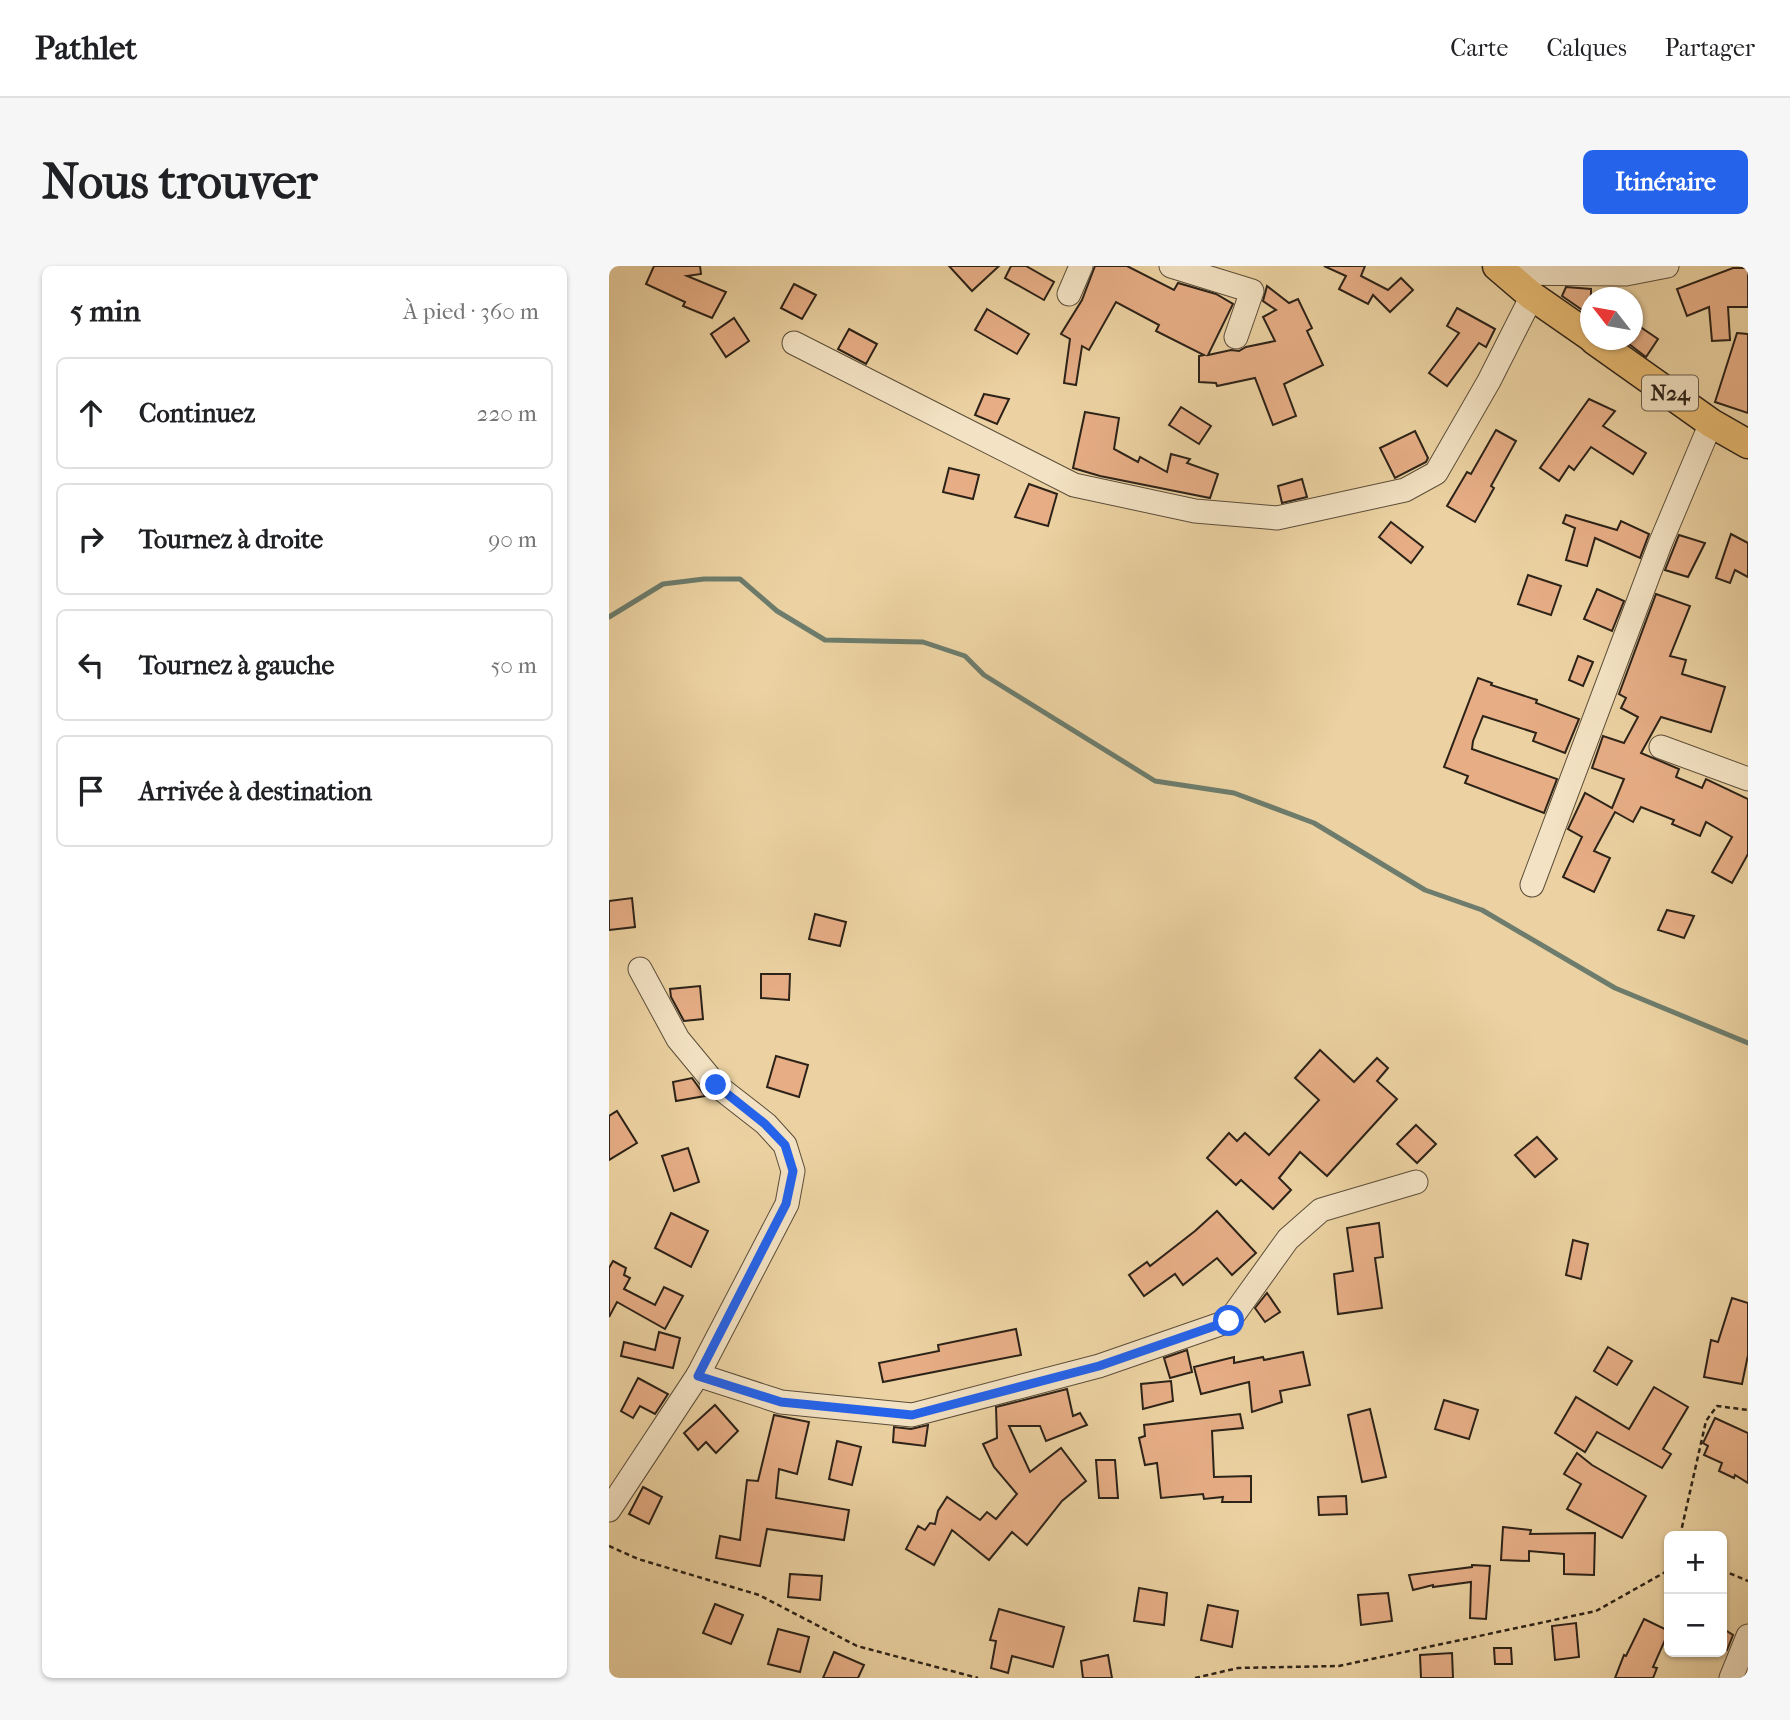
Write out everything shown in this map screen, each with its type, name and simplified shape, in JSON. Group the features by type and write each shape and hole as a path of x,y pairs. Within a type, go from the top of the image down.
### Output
{"main road":[{"name":"N24","path":"1503,269 1532,296 1580,330"},
{"name":"N24","path":"1609,350 1711,423 1748,444"}],"street":[{"path":"1069,294 1081,266"},
{"path":"1171,266 1252,291 1237,337"},
{"path":"1503,269 1626,274 1667,266"},
{"path":"795,343 1074,485 1195,511 1277,518 1405,490 1436,473 1489,381 1532,296"},
{"path":"1532,885 1660,544 1711,423"},
{"path":"1661,747 1748,779"},
{"path":"609,1510 698,1376 786,1204 793,1171 785,1145 765,1124 716,1085 678,1039 640,969"},
{"path":"698,1376 781,1402 912,1415 1099,1366 1229,1321 1288,1239 1321,1210 1416,1182"},
{"path":"1731,1678 1748,1636"}],"path":[{"path":"1681,1531 1706,1421 1717,1406 1748,1410"},
{"path":"609,1546 638,1559 759,1595 857,1646 978,1678"},
{"path":"1727,1572 1748,1581"},
{"path":"1195,1678 1238,1668 1339,1666 1596,1611 1664,1573"}],"building":[{"path":"654,266 700,266 701,274 687,276 726,292 712,318 683,306 685,302 646,284"},
{"path":"949,266 999,266 972,291"},
{"path":"1011,266 1026,266 1054,282 1044,300 1005,278"},
{"path":"1095,266 1127,266 1174,290 1178,283 1216,294 1233,304 1208,355 1239,351 1275,341 1263,317 1276,310 1263,301 1267,286 1289,303 1298,299 1312,328 1307,331 1323,365 1284,384 1296,416 1273,425 1255,378 1217,386 1216,383 1199,382 1199,356 1204,355 1156,331 1159,325 1116,302 1089,350 1082,346 1076,385 1064,383 1070,339 1061,334 1082,300"},
{"path":"1324,266 1365,266 1361,276 1388,290 1401,278 1413,290 1390,312 1373,295 1368,304 1339,289 1346,276"},
{"path":"1733,268 1748,268 1748,307 1728,307 1730,340 1712,341 1709,307 1687,316 1677,289"},
{"path":"794,284 816,295 802,319 781,308"},
{"path":"1566,287 1580,288 1580,308 1562,296"},
{"path":"1457,308 1495,329 1486,347 1479,343 1447,386 1429,373 1459,333 1447,326"},
{"path":"987,309 1029,334 1017,354 975,330"},
{"path":"734,318 749,341 726,357 711,334"},
{"path":"849,329 877,344 866,364 838,349"},
{"path":"1643,329 1658,339 1646,357 1637,350 1643,350"},
{"path":"1737,333 1748,334 1748,413 1715,402"},
{"path":"984,394 1009,399 997,424 975,415"},
{"path":"1589,399 1615,411 1603,426 1646,453 1633,474 1591,447 1574,470 1569,466 1559,481 1540,468"},
{"path":"1181,407 1211,426 1199,444 1169,425"},
{"path":"1085,412 1119,418 1114,449 1138,462 1140,457 1167,472 1171,454 1190,459 1187,463 1218,474 1210,498 1073,468"},
{"path":"1496,430 1516,441 1475,522 1447,506 1467,472 1471,474"},
{"path":"1415,431 1428,458 1426,462 1395,478 1380,448"},
{"path":"949,468 979,475 973,499 943,492"},
{"path":"1302,479 1307,497 1282,503 1278,486"},
{"path":"1029,484 1057,494 1048,526 1015,517"},
{"path":"1566,515 1617,530 1621,521 1649,534 1640,558 1595,538 1587,566 1566,560 1575,528 1563,523"},
{"path":"1391,522 1423,547 1411,563 1379,537"},
{"path":"1731,534 1748,543 1748,577 1735,570 1730,583 1716,578"},
{"path":"1679,535 1705,543 1688,577 1665,570"},
{"path":"1528,575 1561,586 1551,615 1518,604"},
{"path":"1597,589 1624,601 1612,631 1584,619"},
{"path":"1656,594 1690,606 1670,656 1686,660 1682,674 1725,687 1711,732 1661,717 1641,753 1679,769 1676,777 1702,788 1706,779 1748,799 1748,854 1732,883 1712,872 1732,837 1706,822 1700,836 1672,824 1674,820 1641,807 1633,822 1615,812 1594,851 1610,858 1594,892 1563,877 1582,837 1568,829 1585,793 1612,808 1624,779 1592,768 1603,736 1624,743 1638,717 1621,708 1626,698 1619,694"},
{"path":"1578,656 1593,662 1583,686 1569,680"},
{"path":"1478,678 1579,719 1565,753 1533,741 1536,733 1483,716 1473,741 1472,749 1557,779 1544,813 1465,783 1468,776 1444,767"},
{"path":"632,898 635,927 609,930 609,901"},
{"path":"1667,910 1694,916 1684,938 1658,930"},
{"path":"815,914 846,922 840,946 809,939"},
{"path":"761,974 790,974 789,1000 761,998"},
{"path":"700,986 703,1019 684,1021 671,997 670,989"},
{"path":"1320,1050 1354,1082 1377,1058 1388,1068 1377,1081 1397,1099 1327,1176 1300,1152 1279,1178 1291,1190 1273,1209 1241,1180 1236,1185 1207,1158 1229,1133 1237,1141 1245,1133 1269,1155 1319,1100 1295,1078"},
{"path":"776,1056 808,1065 799,1097 767,1087"},
{"path":"692,1078 705,1096 676,1101 673,1082"},
{"path":"617,1111 637,1143 609,1160 609,1116"},
{"path":"1416,1125 1436,1144 1417,1163 1397,1144"},
{"path":"1537,1137 1557,1159 1535,1177 1515,1155"},
{"path":"688,1148 699,1182 674,1191 662,1156"},
{"path":"1217,1211 1256,1253 1232,1275 1217,1258 1183,1285 1175,1274 1144,1296 1129,1275 1147,1262 1150,1266"},
{"path":"671,1213 708,1231 691,1267 655,1248"},
{"path":"1379,1223 1383,1257 1375,1258 1382,1308 1338,1314 1334,1274 1353,1271 1347,1228"},
{"path":"1573,1240 1588,1244 1581,1279 1566,1275"},
{"path":"613,1261 626,1268 624,1275 630,1278 624,1289 655,1305 664,1287 683,1296 665,1329 617,1302 609,1317 609,1268"},
{"path":"1267,1293 1280,1312 1265,1322 1255,1308"},
{"path":"1732,1298 1748,1303 1748,1355 1742,1384 1704,1377 1711,1340 1718,1342"},
{"path":"1016,1329 1021,1355 883,1382 879,1363 939,1351 938,1345"},
{"path":"659,1332 680,1338 673,1368 621,1356 624,1342 655,1350"},
{"path":"1608,1347 1632,1361 1617,1385 1594,1371"},
{"path":"1187,1350 1192,1372 1170,1378 1164,1358"},
{"path":"1303,1352 1310,1385 1280,1391 1282,1402 1252,1412 1249,1382 1201,1394 1194,1367 1234,1357 1234,1363"},
{"path":"638,1378 668,1394 655,1414 640,1406 633,1418 621,1411"},
{"path":"1171,1381 1173,1401 1143,1409 1141,1384"},
{"path":"1654,1387 1688,1407 1663,1449 1671,1454 1662,1468 1597,1432 1585,1452 1555,1433 1576,1397 1629,1429"},
{"path":"1067,1389 1073,1416 1080,1413 1087,1425 1046,1441 1040,1426 1009,1426 1030,1472 1061,1448 1086,1481 1062,1501 1027,1545 1012,1532 989,1560 952,1530 934,1565 906,1549 918,1526 925,1530 930,1523 935,1524 938,1511 947,1497 980,1520 987,1512 996,1519 1017,1494 994,1467 983,1444 997,1438 996,1407"},
{"path":"1444,1400 1478,1410 1469,1439 1435,1429"},
{"path":"715,1405 738,1431 716,1453 706,1442 698,1450 684,1433"},
{"path":"1370,1409 1386,1477 1362,1482 1348,1415"},
{"path":"1240,1414 1243,1428 1212,1431 1214,1477 1251,1476 1251,1502 1222,1502 1223,1497 1204,1499 1203,1494 1161,1498 1157,1463 1145,1465 1139,1438 1145,1436 1144,1425"},
{"path":"774,1415 809,1422 797,1474 779,1469 776,1498 849,1510 844,1540 767,1529 760,1566 716,1558 720,1536 740,1540 747,1480 758,1481"},
{"path":"1715,1418 1748,1433 1748,1483 1735,1475 1734,1478 1719,1471 1722,1463 1704,1455 1708,1446 1703,1443"},
{"path":"928,1425 925,1446 893,1442 894,1427 911,1429"},
{"path":"837,1441 861,1447 852,1485 829,1479"},
{"path":"1577,1453 1592,1465 1646,1496 1622,1538 1567,1509 1581,1484 1564,1474"},
{"path":"1096,1460 1115,1460 1118,1498 1099,1498"},
{"path":"643,1487 662,1497 649,1524 629,1514"},
{"path":"1346,1496 1347,1514 1319,1515 1318,1497"},
{"path":"1503,1527 1531,1530 1530,1534 1595,1533 1594,1575 1564,1574 1564,1554 1529,1551 1529,1561 1501,1560"},
{"path":"1472,1565 1490,1566 1486,1619 1470,1618 1471,1582 1433,1585 1413,1590 1409,1575"},
{"path":"790,1574 822,1576 820,1600 788,1597"},
{"path":"1139,1588 1167,1593 1164,1625 1134,1621"},
{"path":"1388,1593 1392,1621 1361,1625 1358,1595"},
{"path":"715,1604 743,1615 731,1644 703,1633"},
{"path":"1208,1605 1238,1611 1232,1647 1201,1640"},
{"path":"999,1609 1064,1627 1053,1667 1012,1656 1008,1673 991,1668 996,1641 990,1640"},
{"path":"1644,1619 1664,1629 1664,1642 1653,1667 1657,1668 1653,1678 1615,1678 1624,1655 1626,1656"},
{"path":"1576,1623 1579,1657 1555,1660 1552,1626"},
{"path":"778,1629 809,1637 800,1672 768,1664"},
{"path":"1727,1631 1733,1635 1727,1650"},
{"path":"1494,1648 1511,1648 1512,1664 1495,1664"},
{"path":"834,1652 864,1665 858,1678 823,1678"},
{"path":"1452,1653 1453,1678 1421,1678 1420,1655"},
{"path":"1108,1655 1112,1678 1083,1678 1081,1661"}],"waterway":[{"path":"609,617 663,584 704,579 740,579 777,611 825,640 923,642 965,656 984,675 1155,781 1234,793 1314,823 1425,890 1482,910 1615,988 1748,1043"}],"route":[{"path":"716,1085 765,1124 785,1145 793,1171 786,1204 698,1376 781,1402 912,1415 1099,1366 1229,1321"}]}
